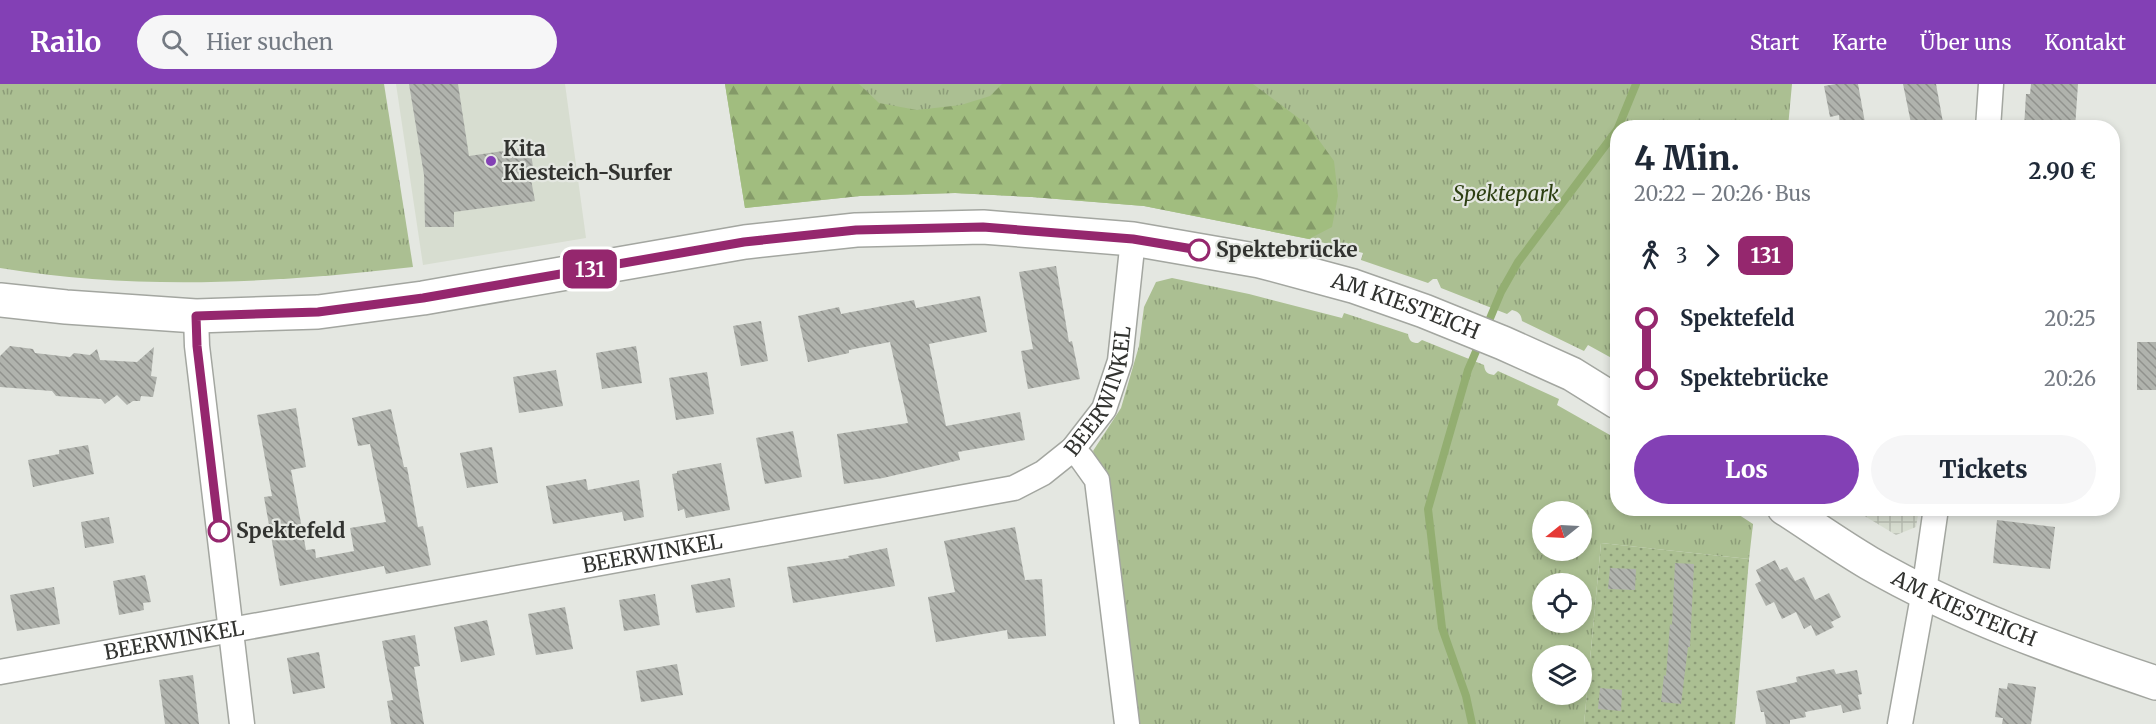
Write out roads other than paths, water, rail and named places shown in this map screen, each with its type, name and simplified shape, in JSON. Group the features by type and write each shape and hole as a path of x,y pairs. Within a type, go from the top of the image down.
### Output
{"street":[{"path":"1989,120 1991,84"},
{"name":"AM KIESTEICH","path":"0,300 196,316 318,312 423,298 744,242 856,230 983,227 1133,239 1260,261 1353,286 1424,311 1503,343 1572,374 1610,398"},
{"name":"BEERWINKEL","path":"0,672 1014,488 1043,473 1073,449 1104,409 1120,362 1133,239"},
{"path":"196,316 197,346 243,724"},
{"path":"1073,449 1097,480 1127,724"},
{"name":"AM KIESTEICH","path":"1796,516 1869,563 1976,616 2033,640 2156,683"},
{"path":"1900,724 1935,516"}],"waterway":[{"path":"1621,120 1636,84"},
{"path":"1486,328 1501,292 1518,262 1610,139"},
{"path":"1472,724 1466,696 1442,628 1428,509 1468,370 1480,342"}],"place":[{"name":"Kita Kiesteich-Surfer","path":"491,161"},
{"name":"Spektebrücke","path":"1199,250"},
{"name":"Spektefeld","path":"219,531"}],"park label":[{"name":"Spektepark","path":"1506,194"}]}
